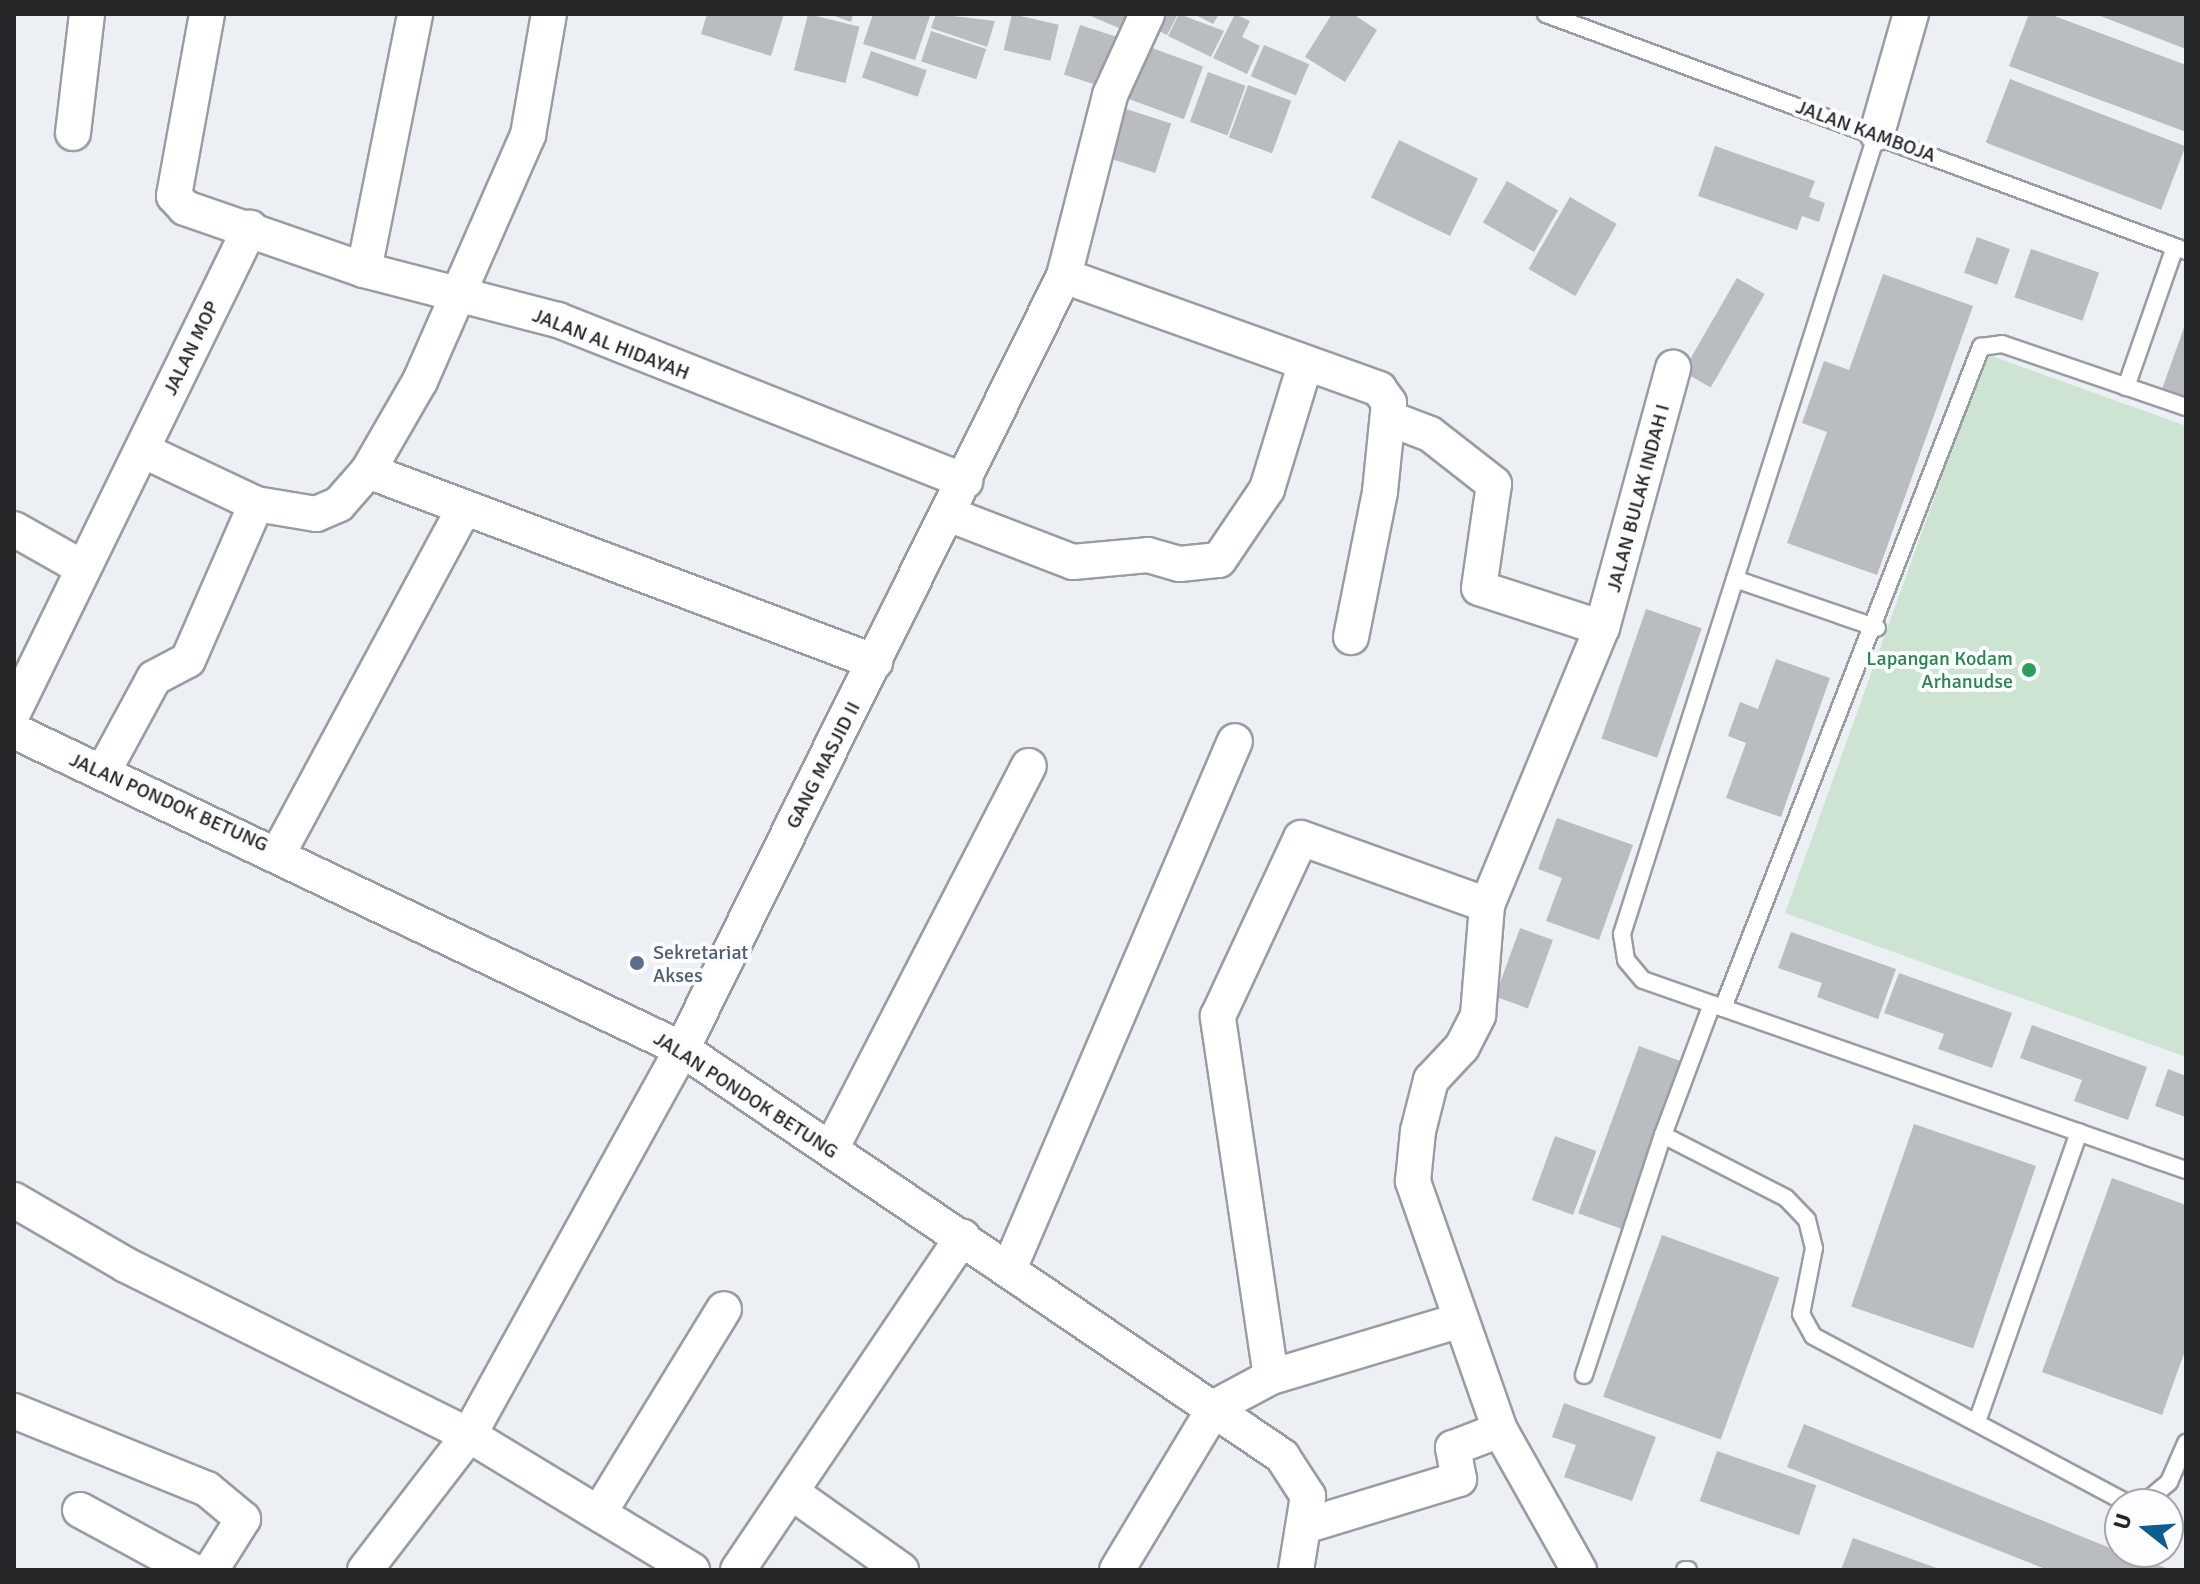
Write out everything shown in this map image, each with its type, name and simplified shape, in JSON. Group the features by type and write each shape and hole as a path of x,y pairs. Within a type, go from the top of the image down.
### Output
{"street":[{"path":"73,133 87,14"},
{"path":"207,14 174,196 185,208 250,228"},
{"path":"364,270 415,14"},
{"path":"142,450 256,504 316,514 339,504 368,471 459,295 528,135 549,14"},
{"name":"GANG MASJID II","path":"365,1570 469,1435 682,1049 1064,276 1110,95 1147,14"},
{"path":"1877,133 1911,14"},
{"name":"JALAN AL HIDAYAH","path":"250,228 364,270 558,320 965,481"},
{"name":"JALAN MOP","path":"14,711 250,228"},
{"path":"1064,276 1379,389 1388,418 1351,637"},
{"path":"948,514 1073,562 1148,555 1180,564 1219,560 1267,489 1305,365"},
{"name":"JALAN BULAK INDAH I","path":"1579,1570 1500,1430 1413,1181 1431,1080 1462,1047 1478,1015 1487,905 1602,628 1673,368"},
{"path":"1388,418 1430,434 1494,484 1479,588 1602,628"},
{"path":"368,471 875,662"},
{"path":"103,772 154,678 188,660 256,504"},
{"path":"279,852 464,508"},
{"path":"14,529 83,568"},
{"name":"JALAN PONDOK BETUNG","path":"14,731 279,852 682,1049 1215,1407 1297,1472 1308,1496 1308,1525 1296,1570"},
{"path":"1009,1269 1235,741"},
{"path":"831,1149 1029,766"},
{"path":"1271,1377 1218,1016 1301,838 1487,905"},
{"path":"14,1200 126,1265 469,1435 692,1570"},
{"path":"738,1570 963,1237"},
{"path":"599,1513 724,1309"},
{"path":"1117,1570 1215,1407 1271,1377 1461,1320"},
{"path":"14,1411 207,1489 243,1519 211,1570"},
{"path":"1308,1525 1459,1479 1453,1448 1500,1430"},
{"path":"791,1492 901,1570"},
{"path":"80,1510 191,1570"}],"lane":[{"name":"JALAN KAMBOJA","path":"1546,14 1877,133 2180,249"},
{"path":"1877,133 1622,934 1626,960 1643,980 2186,1170"},
{"path":"2126,387 2180,249"},
{"path":"1584,1375 1663,1135 1877,628 1981,347 2002,344 2186,407"},
{"path":"1735,579 1877,628"},
{"path":"1978,1419 2079,1132"},
{"path":"1663,1135 1786,1198 1807,1220 1814,1248 1801,1314 1813,1336 1978,1419 2104,1490"},
{"path":"2162,1488 2169,1482 2186,1443"}],"green space":[{"name":"Lapangan Kodam Arhanudse","path":"1986,354 2186,426 2186,1057 1785,913"}],"building":[{"path":"707,14 784,14 771,56 701,34"},
{"path":"808,14 859,27 845,83 794,70"},
{"path":"829,14 853,14 851,22"},
{"path":"873,14 930,16 915,60 863,44"},
{"path":"936,14 995,21 987,47 931,28"},
{"path":"1012,14 1059,25 1050,61 1004,50"},
{"path":"1086,14 1136,14 1128,32"},
{"path":"1153,14 1178,14 1167,35 1147,25"},
{"path":"1179,14 1224,31 1211,57 1168,36"},
{"path":"1194,14 1219,14 1213,24"},
{"path":"1235,14 1250,21 1242,37 1260,46 1247,74 1213,58"},
{"path":"1332,14 1353,14 1377,30 1345,82 1305,57"},
{"path":"2029,14 2049,14 2186,65 2186,132 2009,66"},
{"path":"2095,14 2186,14 2186,49"},
{"path":"1080,25 1122,39 1106,88 1064,74"},
{"path":"931,31 986,49 976,79 921,61"},
{"path":"1141,44 1203,67 1184,119 1122,97"},
{"path":"1264,45 1309,64 1296,95 1251,76"},
{"path":"871,51 927,70 918,97 862,77"},
{"path":"1208,72 1246,86 1227,135 1190,122"},
{"path":"2010,79 2186,146 2161,210 1986,142"},
{"path":"1248,85 1291,101 1272,153 1229,138"},
{"path":"1117,106 1171,124 1155,173 1101,155"},
{"path":"1399,140 1478,179 1450,236 1371,198"},
{"path":"1715,146 1815,181 1809,197 1825,203 1819,222 1802,216 1797,230 1698,196"},
{"path":"1507,181 1558,210 1534,252 1483,223"},
{"path":"1570,197 1617,224 1575,296 1528,269"},
{"path":"1977,237 2010,249 1997,285 1964,273"},
{"path":"2031,249 2099,272 2082,321 2014,297"},
{"path":"1883,274 1973,306 1877,575 1787,543 1827,432 1802,423 1824,361 1849,370"},
{"path":"1737,278 1765,294 1711,388 1683,372"},
{"path":"2186,322 2186,398 2162,389"},
{"path":"1646,609 1702,628 1657,758 1601,739"},
{"path":"1776,659 1830,678 1781,817 1726,798 1746,743 1728,736 1740,702 1758,709"},
{"path":"1557,818 1633,845 1599,940 1546,921 1562,878 1538,869"},
{"path":"1520,928 1553,940 1528,1009 1495,997"},
{"path":"1791,932 1896,969 1878,1019 1817,997 1822,983 1778,968"},
{"path":"1899,973 2012,1013 1992,1068 1938,1049 1944,1034 1884,1013"},
{"path":"2032,1025 2147,1067 2128,1120 2074,1101 2082,1080 2020,1058"},
{"path":"1639,1046 1686,1063 1625,1230 1578,1213"},
{"path":"2168,1069 2186,1076 2186,1117 2155,1106"},
{"path":"1914,1124 2036,1166 1973,1348 1851,1306"},
{"path":"1555,1136 1596,1151 1573,1215 1532,1200"},
{"path":"2112,1178 2186,1205 2186,1348 2162,1415 2042,1372"},
{"path":"1662,1235 1779,1278 1721,1439 1603,1397"},
{"path":"1564,1403 1656,1437 1632,1501 1564,1477 1576,1445 1552,1437"},
{"path":"1804,1424 2104,1546 2104,1568 2172,1570 2048,1570 1787,1467"},
{"path":"1717,1451 1816,1485 1799,1535 1700,1501"},
{"path":"1853,1538 1942,1570 1841,1570"}],"place":[{"name":"Lapangan Kodam Arhanudse","path":"2029,670"},
{"name":"Sekretariat Akses","path":"637,963"}]}
